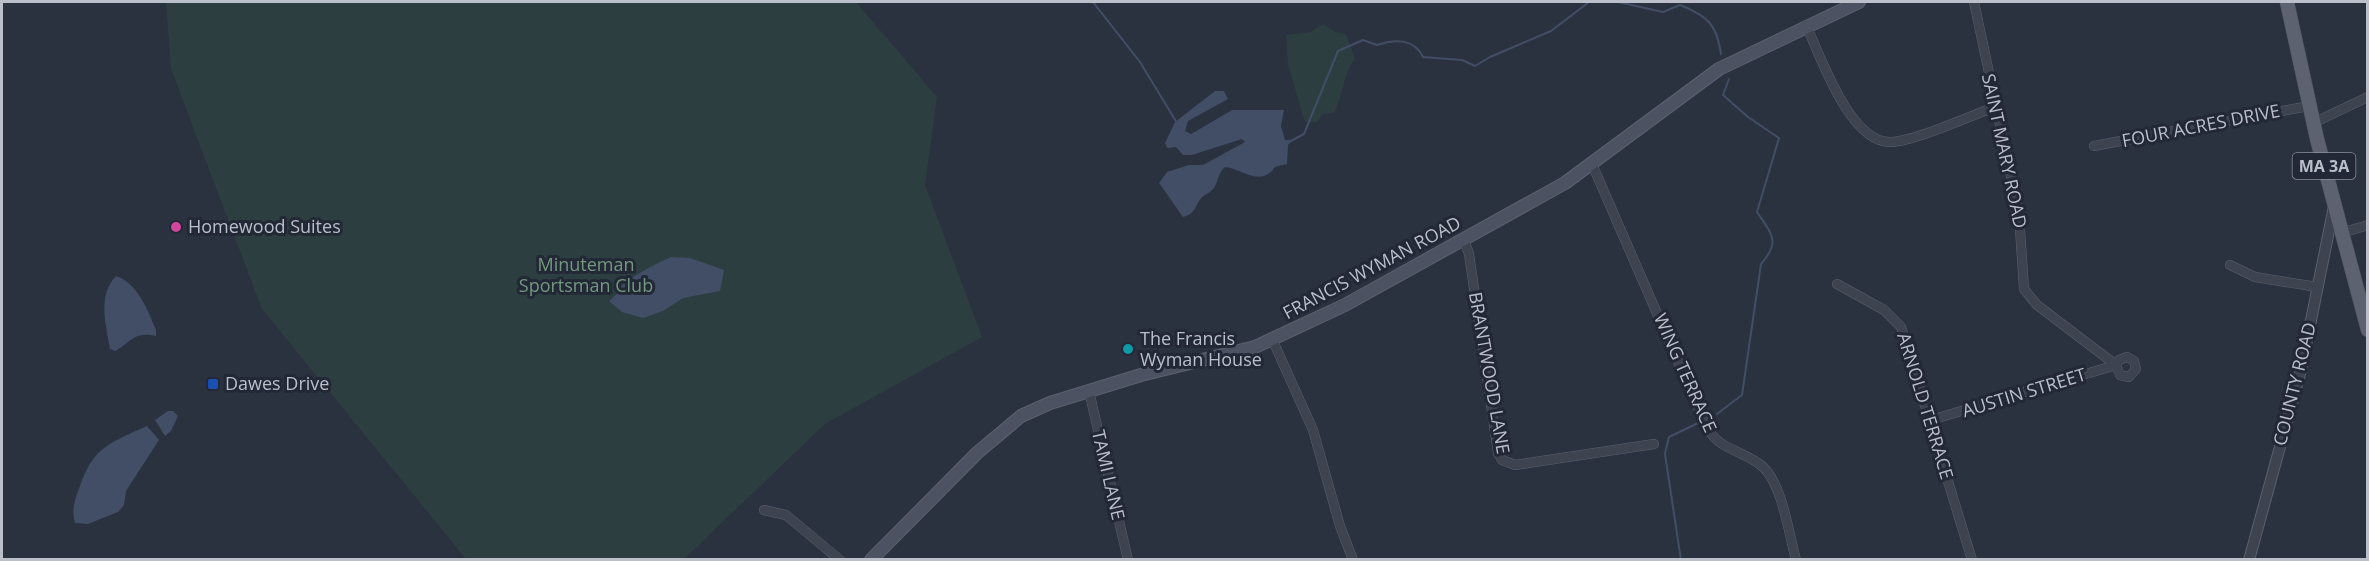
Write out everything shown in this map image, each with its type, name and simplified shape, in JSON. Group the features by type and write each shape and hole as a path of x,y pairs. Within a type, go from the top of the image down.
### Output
{"main road":[{"name":"FRANCIS WYMAN ROAD","path":"876,558 1008,426 1042,406 1162,369 1239,352 1273,341 1464,240 1565,183 1713,74 1806,25 1836,6 1858,2"},
{"name":"MA 3A","path":"2287,2 2313,123 2367,330"}],"street":[{"name":"SAINT MARY ROAD","path":"1974,2 2019,214 2022,280 2026,292 2037,304 2116,365"},
{"path":"1806,25 1845,108 1860,125 1881,140 1901,140 1995,107"},
{"path":"2313,123 2367,97"},
{"name":"FOUR ACRES DRIVE","path":"2094,146 2309,106"},
{"name":"WING TERRACE","path":"1592,164 1706,426 1721,445 1756,462 1772,478 1796,560"},
{"name":"COUNTY ROAD","path":"2249,560 2301,370 2334,206"},
{"path":"2341,233 2367,225"},
{"name":"BRANTWOOD LANE","path":"1464,240 1469,254 1498,453 1502,460 1515,465 1654,444"},
{"path":"2230,266 2255,277 2317,287"},
{"name":"ARNOLD TERRACE","path":"1837,284 1884,310 1899,323 1908,342 1972,560"},
{"path":"1273,341 1316,440 1340,526 1353,560"},
{"name":"AUSTIN STREET","path":"1931,420 2116,365"},
{"name":"TAMI LANE","path":"1089,391 1128,560"},
{"path":"764,510 784,514 840,560"}],"green space":[{"name":"Minuteman Sportsman Club","path":"166,2 856,2 937,97 925,185 982,337 825,424 684,559 466,559 262,309 171,69"},
{"path":"1323,24 1335,32 1346,34 1355,59 1348,70 1334,113 1323,114 1317,122 1305,122 1288,65 1286,35 1310,32"}],"water":[{"path":"1215,91 1224,91 1228,99 1188,121 1185,131 1191,134 1232,110 1284,110 1281,126 1285,140 1292,140 1288,145 1287,164 1275,167 1270,173 1258,177 1225,167 1214,188 1202,197 1190,214 1183,217 1159,183 1167,172 1189,165 1203,165 1245,142 1242,139 1192,155 1183,155 1176,147 1167,148 1165,143 1175,122"},
{"path":"671,257 690,258 724,270 720,291 683,298 663,311 643,318 622,312 609,301 618,293 620,287 632,278"},
{"path":"116,276 130,285 141,298 156,330 156,336 137,336 115,351 110,349 104,311 106,292"},
{"path":"168,411 173,411 178,416 171,431 165,436 155,420"},
{"path":"147,426 159,440 126,491 124,505 118,512 88,524 75,523 73,513 75,500 91,462 105,447"}],"waterway":[{"path":"1093,2 1140,62 1177,123"},
{"path":"1289,142 1304,134 1338,51 1363,40 1377,45 1397,41 1414,46 1423,57 1462,60 1475,66 1490,57 1551,31 1589,2"},
{"path":"1618,2 1663,12 1680,5 1698,13 1714,29 1721,54"},
{"path":"1717,414 1742,395 1761,264 1772,244 1770,232 1757,212 1779,138 1748,117 1723,95 1729,79"},
{"path":"1681,560 1665,454 1669,437 1698,423"}],"place":[{"name":"Homewood Suites","path":"176,227"},
{"name":"The Francis Wyman House","path":"1128,349"},
{"name":"Dawes Drive","path":"213,384"}]}
